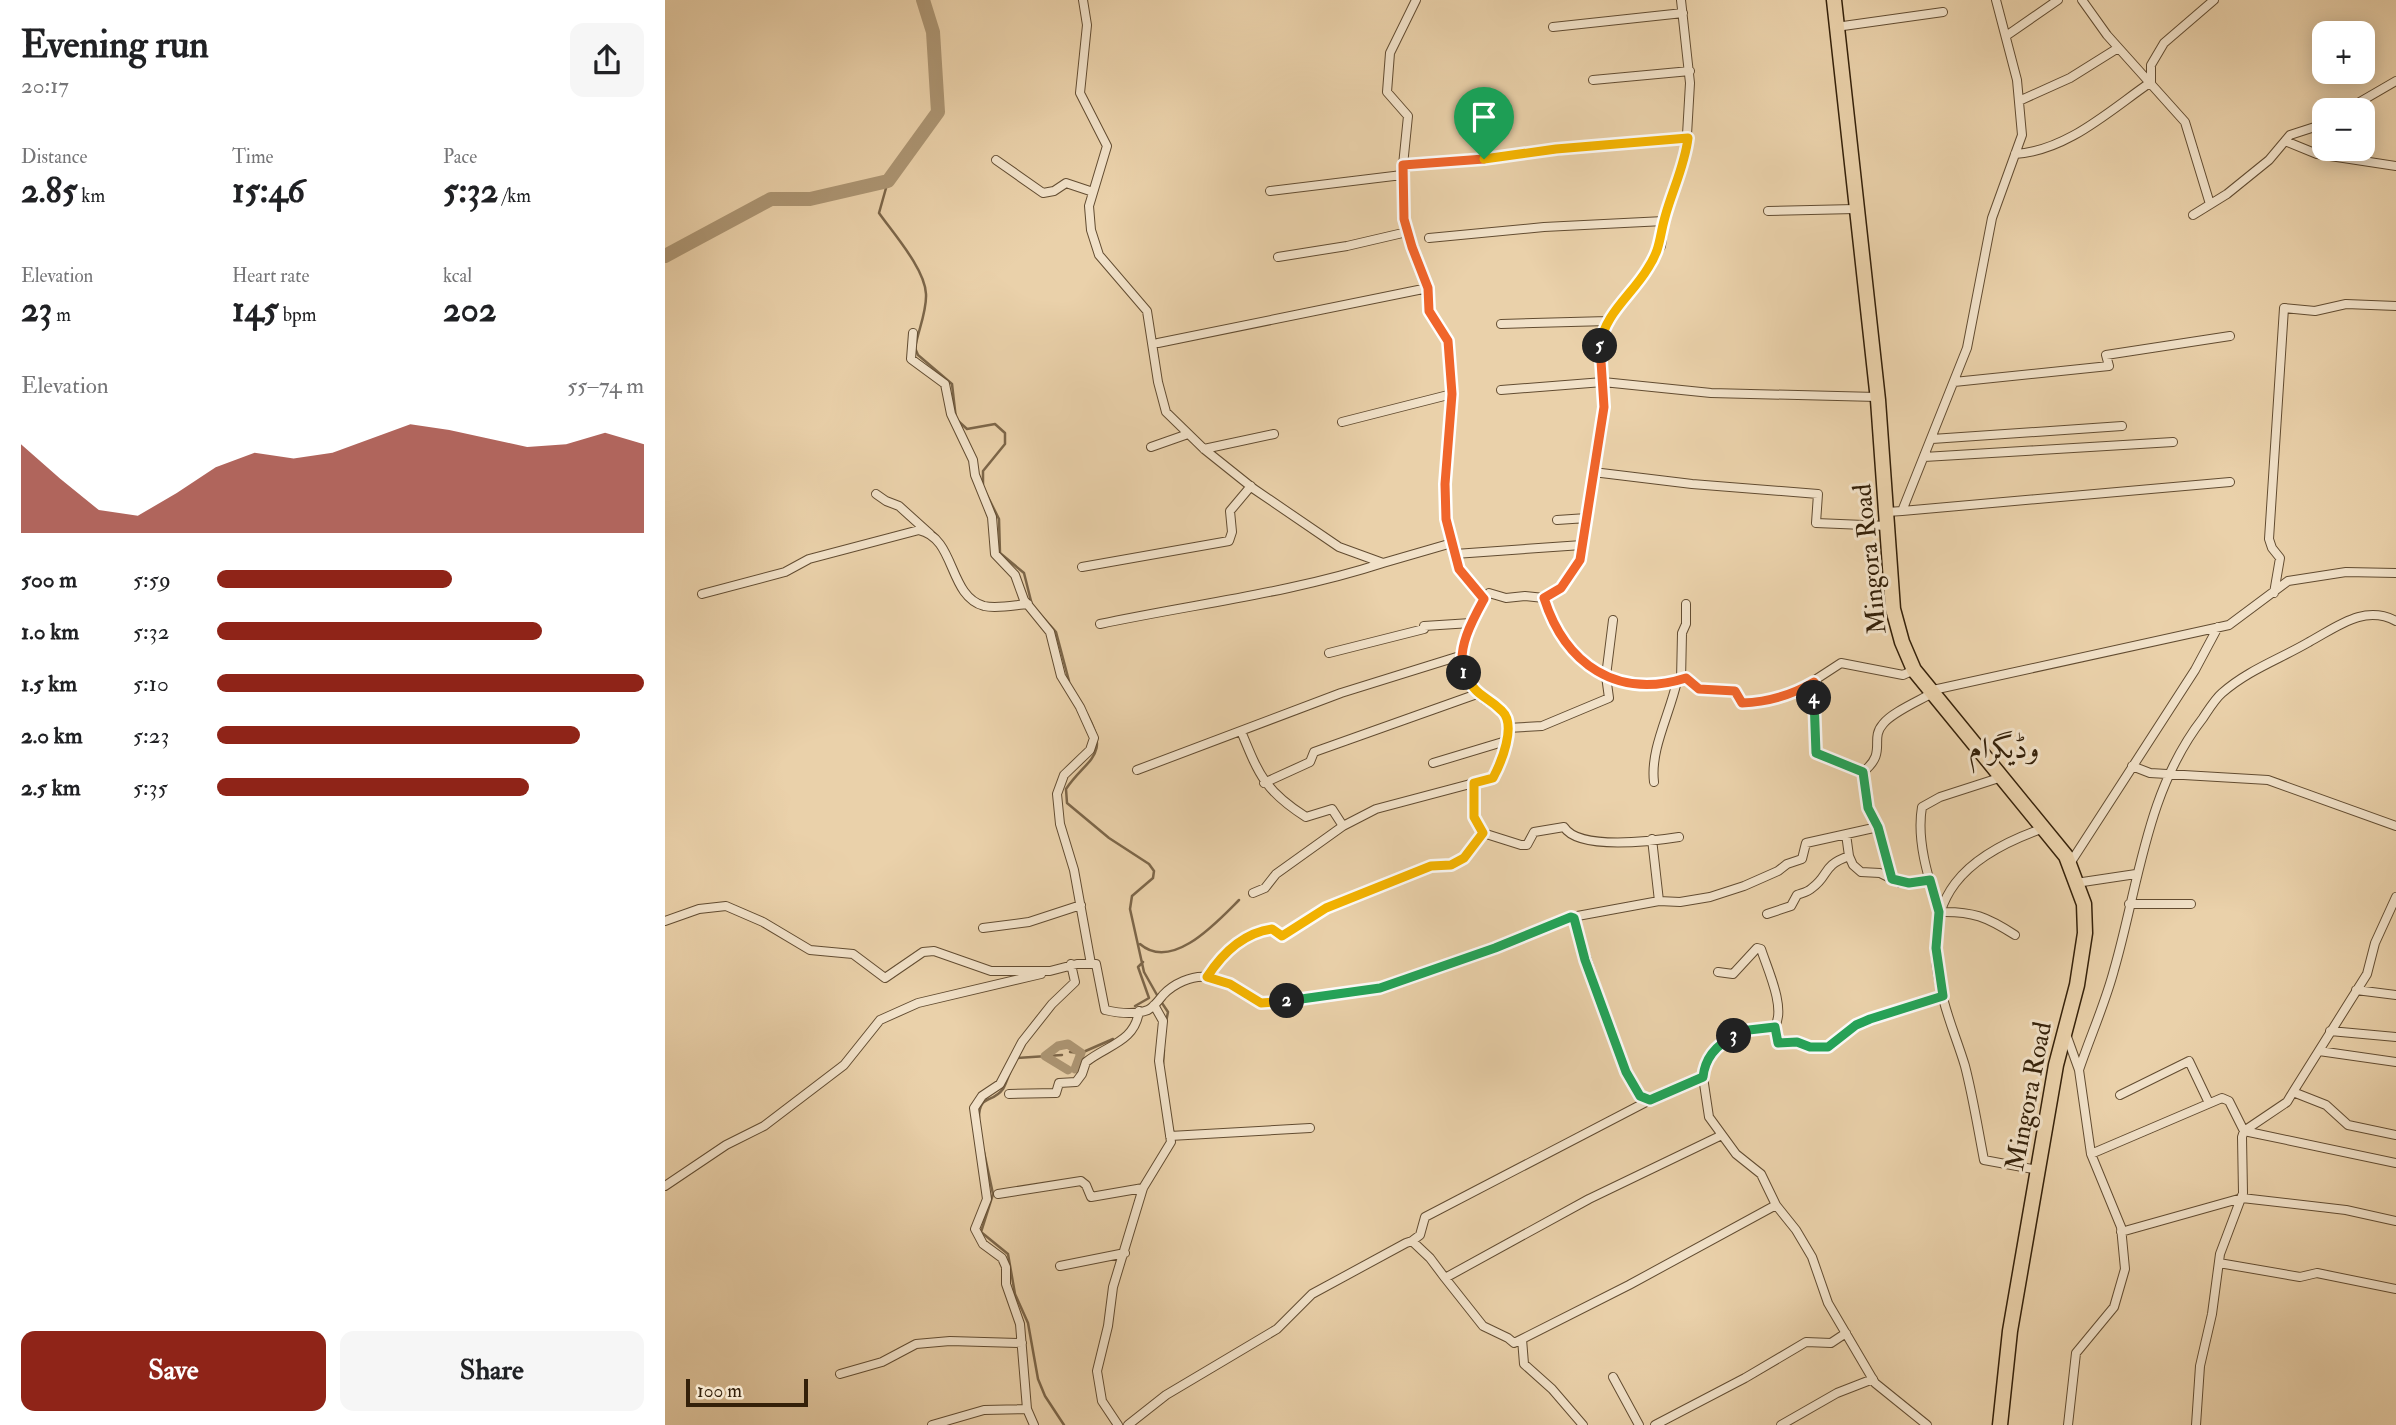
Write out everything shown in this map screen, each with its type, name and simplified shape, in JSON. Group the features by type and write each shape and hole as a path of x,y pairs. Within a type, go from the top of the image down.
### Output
{"highway":[{"name":"Mingora Road","path":"1833,0 1877,397 1893,609 1902,642 1914,670 2066,856 2084,904 2085,933 2077,985 2056,1065 2010,1331 2000,1425"}],"street":[{"path":"1083,0 1087,25 1080,93 1107,146 1089,205 1091,230 1098,255 1147,311 1158,382 1166,412 1204,449 1251,486 1339,547 1383,563"},
{"path":"1416,0 1390,53 1387,92 1408,116 1402,175 1408,232 1428,288 1429,311 1448,341 1452,394 1445,484 1446,519 1459,569 1484,599"},
{"path":"1253,893 1265,888 1276,874 1342,826 1376,809 1493,778 1506,752 1507,728 1504,712 1477,694 1462,668 1463,655 1471,623 1489,593 1506,598 1544,598 1561,588 1580,560 1604,407 1600,350 1602,335 1608,321 1661,246 1664,220 1686,152 1690,71 1681,0"},
{"path":"1902,511 1967,348 1992,218 2022,135 2017,79 1996,0"},
{"path":"2006,36 2058,0"},
{"path":"2082,0 2118,48 2185,122 2210,204"},
{"path":"2151,82 2151,65 2164,43 2214,0"},
{"path":"1836,27 1943,12"},
{"path":"1553,27 1683,13"},
{"path":"2019,101 2070,78 2118,48"},
{"path":"1593,80 1690,71"},
{"path":"2367,98 2396,81"},
{"path":"2015,154 2034,152 2057,144 2109,113 2151,82"},
{"path":"2193,215 2269,160 2290,135 2312,128"},
{"path":"1403,165 1688,138"},
{"path":"2285,141 2317,154 2396,166"},
{"path":"996,160 1043,193 1054,191 1066,183 1093,192"},
{"path":"1269,191 1402,175"},
{"path":"1767,211 1855,209"},
{"path":"1429,238 1543,227 1664,220"},
{"path":"1278,257 1347,246 1408,232"},
{"path":"1158,343 1428,288"},
{"path":"2274,593 2280,558 2272,548 2269,538 2284,308 2315,311 2346,304 2396,306"},
{"path":"1501,324 1608,321"},
{"path":"913,333 911,359 945,384 951,414 973,460 975,475 992,517 992,547 1020,582 1028,604 1050,632 1061,676 1080,707 1094,738 1090,750 1064,775 1056,793 1060,824 1081,905 1091,964"},
{"path":"1954,382 2109,366 2106,355 2230,336"},
{"path":"1501,390 1603,382 1711,393 1877,397"},
{"path":"1342,422 1452,394"},
{"path":"1932,439 2122,426"},
{"path":"1151,447 1188,434"},
{"path":"1204,449 1274,434"},
{"path":"1924,457 2173,442"},
{"path":"1593,472 1692,484 1818,494 1816,523 1887,519 1902,511 2230,482"},
{"path":"1082,566 1229,541 1232,532 1230,510 1251,486"},
{"path":"876,494 899,506 930,534 944,551 960,585 976,602 986,607 1028,604"},
{"path":"1557,520 1587,518"},
{"path":"702,594 785,572 809,559 919,530 930,534"},
{"path":"1100,624 1210,601 1267,593 1452,543"},
{"path":"1455,554 1582,545"},
{"path":"1863,772 1875,761 1878,731 1884,722 1933,691 2218,627 2240,620 2288,581 2346,572 2396,573"},
{"path":"1544,598 1551,621 1593,671 1628,683 1674,683 1689,680 1699,689 1735,691 1742,703 1761,702 1798,691 1841,663 1903,675 1914,670"},
{"path":"1654,782 1656,753 1679,680 1686,604"},
{"path":"2079,1070 2114,971 2151,818 2168,775 2189,736 2221,694 2256,669 2353,617 2373,613 2396,621"},
{"path":"1507,728 1542,726 1609,698 1607,676 1613,620"},
{"path":"1329,653 1424,629 1424,626 1471,623"},
{"path":"2069,865 2195,670 2218,627"},
{"path":"1137,770 1341,693 1463,655"},
{"path":"1814,682 1816,753 1863,772"},
{"path":"1264,783 1310,762 1314,752 1477,694"},
{"path":"1241,731 1264,783 1284,804 1306,817 1332,809 1342,826"},
{"path":"1433,763 1506,741"},
{"path":"2132,766 2150,773 2168,775 2268,780 2396,826"},
{"path":"1863,772 1868,808 1878,827 1892,879"},
{"path":"2003,778 1940,797 1922,807 1919,823 1939,912 1936,948 1943,996 1965,1067 1985,1160 2038,1170"},
{"path":"1474,783 1474,817 1483,833 1521,845 1527,845 1534,832 1564,828 1567,833 1590,842 1679,837"},
{"path":"665,1186 726,1145 764,1126 844,1065 880,1020 918,1003 1071,964 1096,964 1105,1010 1125,1013 1149,1010 1173,986 1192,978 1207,977 1230,984 1261,1003 1380,988 1571,917 1659,901 1680,902 1710,897 1744,886 1778,871 1787,863 1802,859 1806,843 1878,827"},
{"path":"1939,912 1958,880 1983,856 2010,840 2044,828"},
{"path":"1207,977 1223,953 1253,934 1272,929 1282,936 1326,908 1431,866 1451,865 1468,855 1483,833"},
{"path":"1846,834 1849,856 1853,865 1861,872 1880,873 1909,883 1930,880"},
{"path":"1652,839 1659,901"},
{"path":"1767,914 1791,906 1797,895 1810,891 1828,866 1849,856"},
{"path":"2076,883 2136,874"},
{"path":"2196,1425 2200,1366 2212,1314 2219,1263 2242,1198 2242,1137 2245,1131 2287,1102 2367,974 2375,943 2396,897"},
{"path":"2129,904 2191,904"},
{"path":"983,928 1029,922 1081,905"},
{"path":"665,921 699,909 726,906 762,922 810,950 853,954 885,978 923,951 934,951 991,971 1051,971"},
{"path":"1939,912 1962,911 1987,917 2015,934"},
{"path":"1571,917 1574,918 1585,960 1626,1072 1640,1096 1650,1100"},
{"path":"1718,972 1733,974 1754,950 1761,949 1770,970 1779,1014 1775,1027 1778,1043 1797,1042 1810,1047 1828,1047 1856,1025 1943,996"},
{"path":"1034,1425 1027,1409 1019,1318 1006,1284 1006,1267 1002,1258 983,1244 975,1229 987,1199 974,1108 982,1096 1000,1084 1016,1050 1052,1004 1071,988 1075,982 1071,964"},
{"path":"2356,990 2396,995"},
{"path":"1118,1425 1102,1401 1097,1371 1108,1326 1112,1287 1125,1253 1143,1188 1171,1142 1159,1060 1164,1021 1154,1005"},
{"path":"1009,1094 1056,1093 1059,1083 1076,1082 1086,1062 1130,1034 1135,1028 1139,1012"},
{"path":"1775,1027 1749,1030 1726,1040 1705,1063 1703,1077 1709,1117 1736,1154 1761,1174 1776,1205 1796,1230 1812,1257 1828,1303 1873,1379 1924,1424"},
{"path":"2065,1031 2079,1070 2091,1154 2121,1232 2125,1269 2114,1307 2076,1353 2068,1425"},
{"path":"2330,1031 2396,1037"},
{"path":"2319,1051 2396,1062"},
{"path":"2120,1095 2189,1061 2210,1102"},
{"path":"1128,1425 1166,1395 1277,1329 1312,1294 1412,1241 1420,1234 1425,1217 1650,1100 1703,1077"},
{"path":"2293,1092 2326,1105 2348,1125 2396,1135"},
{"path":"2091,1154 2223,1098 2229,1101 2245,1131 2396,1163"},
{"path":"1170,1136 1310,1128"},
{"path":"1445,1278 1589,1199 1722,1135"},
{"path":"998,1194 1081,1181 1093,1197 1143,1188"},
{"path":"2121,1232 2242,1198 2346,1210 2396,1221"},
{"path":"1412,1241 1430,1258 1483,1326 1514,1343 1629,1285 1776,1205"},
{"path":"1060,1266 1125,1253"},
{"path":"2219,1263 2300,1277 2317,1273 2396,1289"},
{"path":"1655,1425 1807,1342 1831,1343 1846,1333"},
{"path":"1522,1339 1524,1364 1552,1389 1583,1425"},
{"path":"840,1374 882,1362 916,1345 950,1340 1021,1343"},
{"path":"1613,1377 1639,1425"},
{"path":"1781,1425 1837,1393 1873,1379"},
{"path":"932,1425 984,1410 1027,1409"}],"waterway":[{"path":"665,256 771,199 810,199 888,181 938,112 933,32 923,0"},
{"path":"888,181 879,213 914,263 926,294 915,348 918,355 952,384 956,419 967,429 995,424 1005,433 1005,444 983,471 983,484"},
{"path":"985,491 999,519 1000,553 1024,573 1032,605 1056,632 1069,681"},
{"path":"1087,714 1094,728 1096,748 1088,763 1066,789 1067,803 1109,838 1149,864 1154,871 1153,878 1132,896 1130,909 1144,972 1157,995"},
{"path":"1140,944 1153,951 1166,952 1180,948 1206,931 1239,900"},
{"path":"1135,1006 1149,998 1138,967 1143,962"},
{"path":"1162,1003 1168,1012 1166,1022"},
{"path":"1070,1052 1081,1053 1113,1039"},
{"path":"1068,1070 1045,1056 1058,1046 1068,1044 1081,1053 1075,1069"},
{"path":"1163,1064 1164,1050"},
{"path":"1016,1060 1062,1055"},
{"path":"979,1118 981,1105 999,1094 1010,1072"},
{"path":"984,1152 993,1194 981,1232 1008,1254 1015,1294 1028,1323 1038,1379 1045,1396 1064,1425"}],"district":[{"name":"وڈیگرام","path":"2004,748"}],"route":[{"path":"1688,138 1664,220 1661,246 1647,270 1608,321 1602,335 1600,350 1604,407 1580,560 1561,588 1544,598 1551,621 1593,671 1628,683 1674,683 1686,678 1694,682 1699,689 1735,691 1742,703 1761,702 1798,691 1814,682 1816,753 1863,772 1868,808 1878,827 1892,879 1900,883 1930,880 1939,912 1936,948 1939,984 1943,996 1856,1025 1838,1042 1828,1047 1810,1047 1797,1042 1778,1043 1775,1027 1739,1033 1726,1040 1708,1058 1703,1077 1650,1100 1640,1096 1633,1088 1626,1072 1585,960 1574,918 1571,917 1433,970 1380,988 1357,992 1271,1004 1261,1003 1230,984 1207,977 1223,953 1253,934 1272,929 1282,936 1326,908 1431,866 1451,865 1468,855 1483,833 1474,817 1474,783 1493,778 1506,752 1507,720 1504,712 1474,691 1462,668 1471,623 1484,599 1459,569 1446,519 1445,484 1451,437 1452,394 1448,341 1429,311 1428,288 1404,219 1402,175 1403,165 1484,159 1556,149 1688,138"}]}
